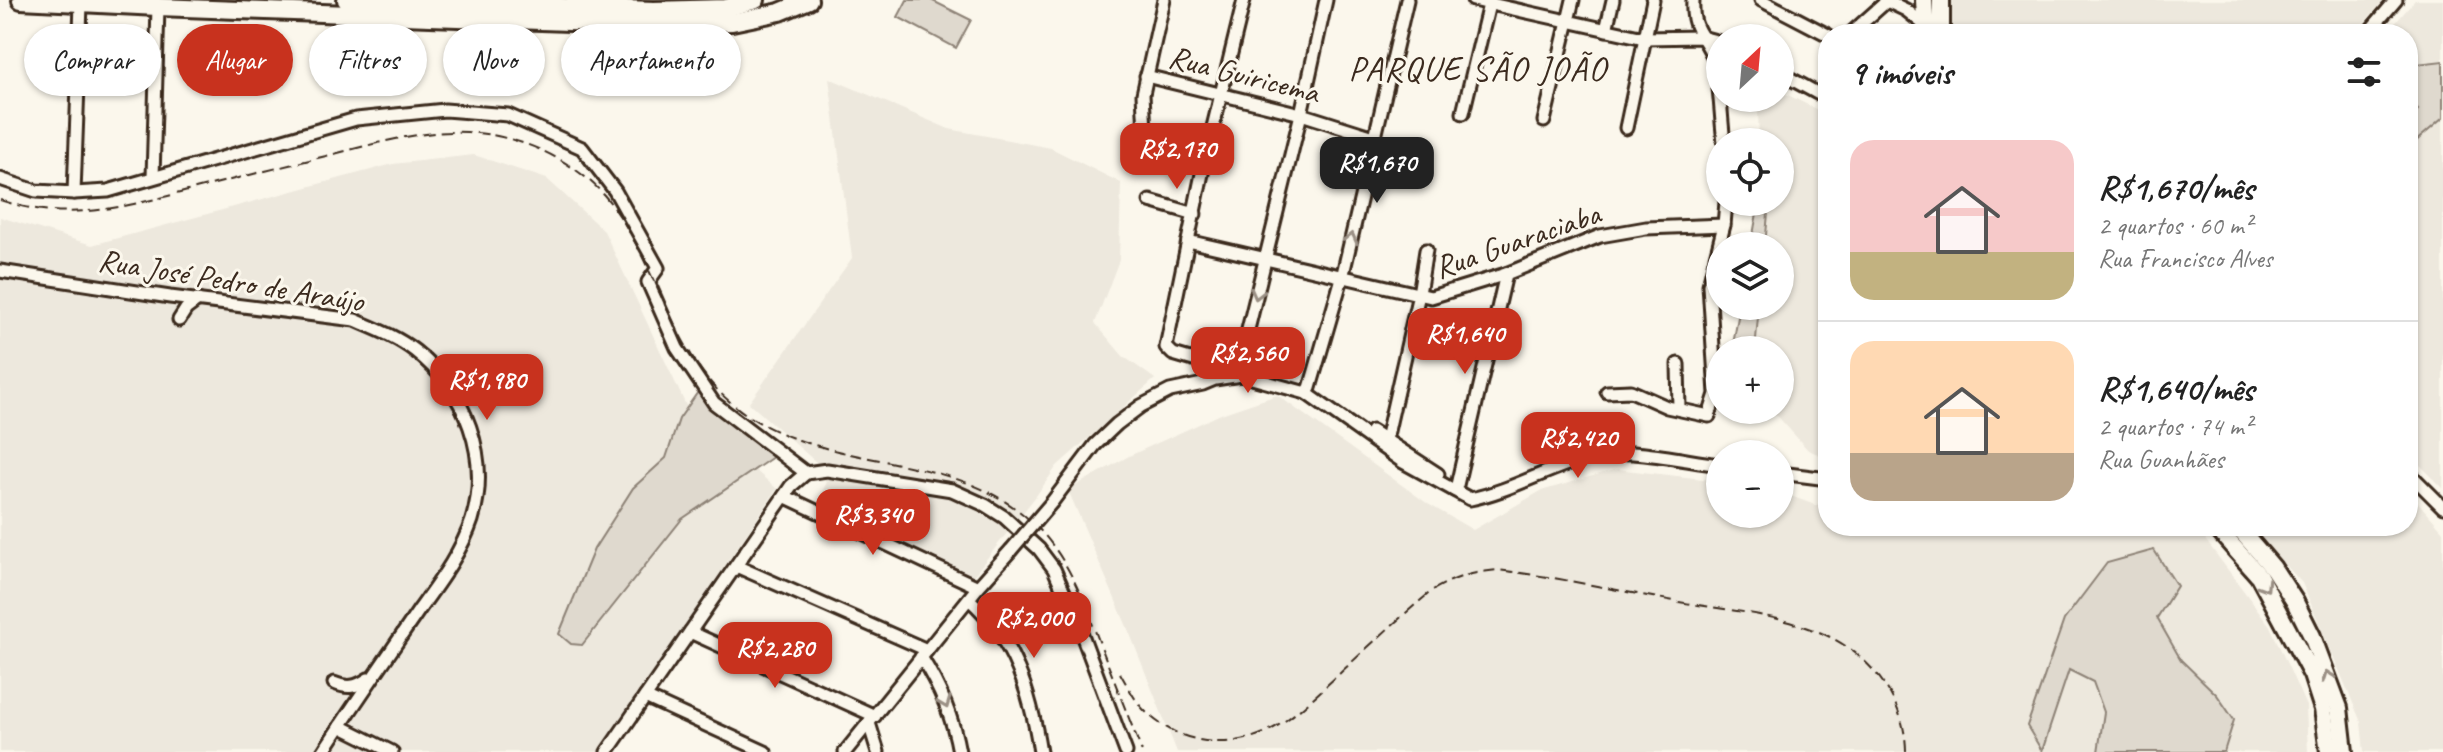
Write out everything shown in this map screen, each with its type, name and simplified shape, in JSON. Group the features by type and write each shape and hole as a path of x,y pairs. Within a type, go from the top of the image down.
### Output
{"highway":[{"path":"21,0 653,25 732,22 780,12 809,0"},
{"path":"346,0 726,8 756,0"},
{"path":"1924,0 1929,24"},
{"path":"1934,24 1941,5"},
{"path":"2224,536 2259,576 2312,675 2323,709 2329,752"},
{"path":"2246,536 2273,568 2312,636 2339,708 2344,752"}],"street":[{"path":"1146,150 1143,94 1164,0"},
{"path":"1244,0 1204,164 1166,347 1173,354 1207,364 1239,366 1308,390 1470,499 1604,454 1627,453 1706,463"},
{"path":"845,752 978,587 1052,502 1095,445 1141,406 1170,391 1203,384 1239,366 1326,0"},
{"path":"1308,390 1342,278 1407,0"},
{"path":"1473,0 1644,38 1706,38"},
{"path":"1529,13 1532,0"},
{"path":"1544,121 1573,0"},
{"path":"1606,30 1613,0"},
{"path":"1626,128 1653,0"},
{"path":"1693,0 1693,22 1715,61 1722,128"},
{"path":"1761,0 1818,30"},
{"path":"2376,24 2396,0"},
{"path":"1861,24 1886,1 1906,10 1923,24"},
{"path":"1463,113 1490,2"},
{"path":"74,193 81,4"},
{"path":"153,177 158,7"},
{"name":"Rua Guiricema","path":"1146,76 1301,114 1374,137"},
{"path":"1794,81 1818,94"},
{"path":"0,179 36,191 108,191 356,119 445,110 508,115 582,148 615,191 658,268 648,282 677,348 706,392 714,403 806,473"},
{"path":"1150,201 1195,214"},
{"path":"1607,392 1631,391 1667,407 1709,416 1716,394 1709,285 1725,216"},
{"name":"Rua Guaraciaba","path":"1188,241 1431,297 1506,274 1600,236 1646,228 1724,225"},
{"path":"1384,444 1419,294 1426,250"},
{"name":"Rua José Pedro de Araújo","path":"0,271 355,320 380,330 417,352 444,378 468,419 477,448 478,473 472,520 448,569 323,752"},
{"path":"1455,488 1506,274"},
{"path":"179,320 186,309 198,300"},
{"path":"1678,364 1679,409"},
{"path":"607,752 791,486 806,473 827,470 952,490 1004,517 1039,549 1054,569 1078,624 1126,752"},
{"path":"1794,475 1818,478"},
{"path":"2418,482 2443,507"},
{"path":"784,496 978,587"},
{"path":"736,566 924,654 947,706 959,752"},
{"path":"969,599 987,615 1004,638 1018,667 1035,720 1040,752"},
{"path":"690,632 872,720"},
{"path":"334,683 346,688 358,686 376,674"},
{"path":"645,697 765,752"},
{"path":"872,720 878,752"},
{"path":"340,726 392,752"}],"shaded area":[{"path":"907,0 931,0 971,20 956,48 898,17"},
{"path":"1948,0 2384,0 2363,24 1947,24"},
{"path":"2415,0 2443,0 2443,488 2418,463 2418,24 2395,24"},
{"path":"2443,61 2443,118 2418,139 2418,110 2418,64"},
{"path":"829,78 949,129 1051,148 1121,183 1119,260 1095,323 1123,356 1155,379 1057,466 974,575 818,504 826,483 817,463 749,403 852,258"},
{"path":"1794,98 1818,110 1818,454 1808,450 1785,424 1794,424 1794,336 1757,336 1756,320 1794,320 1794,232 1757,232 1758,216 1794,216 1794,128 1759,128 1758,112 1794,112"},
{"path":"474,155 547,179 604,231 690,414 777,489 598,752 0,752 0,217 92,245 393,164"},
{"path":"1756,216 1768,216 1766,232 1754,232"},
{"path":"1737,320 1758,320 1756,336 1735,336"},
{"path":"700,389 773,457 682,519 582,645 571,644 559,634 594,549 633,488 666,458 679,419"},
{"path":"1277,395 1428,504 1473,530 1541,491 1617,469 1706,479 1706,528 1794,528 1794,497 1818,505 1818,536 2202,536 2270,626 2306,706 2308,752 1177,752 1068,490 1129,456 1221,414"},
{"path":"2418,502 2443,531 2443,752 2364,752 2361,722 2302,583 2259,536 2418,536"},
{"path":"2154,550 2177,586 2157,618 2181,660 2217,695 2234,720 2224,752 2098,752 2104,712 2093,682 2069,670 2042,751 2027,726 2064,620 2107,563"}],"railway":[{"path":"0,200 24,207 69,212 112,208 380,142 432,133 486,134 542,150 590,182 614,208 694,359 729,401 764,425 802,441 966,482 1003,500 1037,527 1049,540 1076,585 1142,752"},
{"path":"1120,673 1143,709 1171,730 1204,741 1221,742 1256,736 1298,711 1433,590 1464,576 1498,570 1764,616 1826,635 1857,654 1888,691 1901,720 1906,752"}],"district":[{"name":"PARQUE SÃO JOÃO","path":"1478,68"}]}
